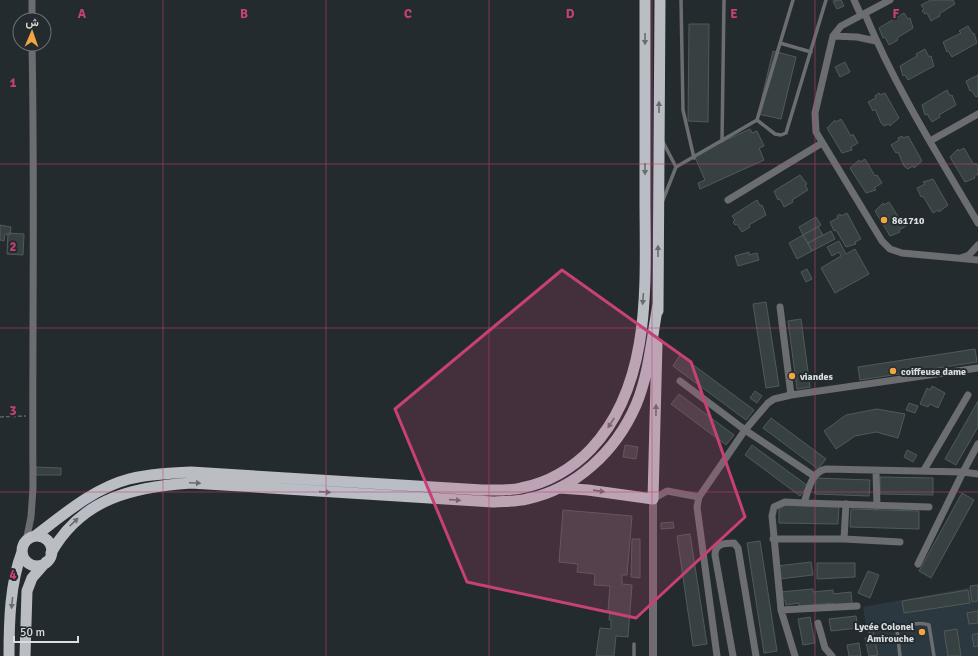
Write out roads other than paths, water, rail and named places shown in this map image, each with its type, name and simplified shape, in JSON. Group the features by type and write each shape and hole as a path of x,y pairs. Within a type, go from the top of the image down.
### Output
{"highway":[{"path":"9,656 17,564 30,538 100,491 128,480 159,474 190,472 482,490 521,488 554,477 581,459 603,435 620,409 631,378 641,338 645,272 645,0"},
{"path":"560,488 588,490 654,499 658,304 660,0"},
{"path":"25,656 27,591 32,578 49,557 60,536 75,521 92,508 119,494 156,486 191,483 493,502 526,500 560,488 601,458 621,433 636,405 648,364 658,304"},
{"path":"22,552 26,561 33,565 43,564 49,557 49,543 45,539 30,538"}],"street":[{"path":"32,0 32,12"},
{"path":"854,0 862,12 930,141 978,223"},
{"path":"890,0 862,12 842,26 833,36 815,114 815,127 822,143 886,246 896,252 978,260"},
{"path":"833,36 856,37 876,41"},
{"path":"30,538 33,488 33,250 35,186 32,52"},
{"path":"930,141 978,114"},
{"path":"728,200 822,143"},
{"path":"959,259 968,255 978,245"},
{"path":"780,307 791,395"},
{"path":"717,656 697,515 699,497 745,430 768,403 774,399 791,395 978,368"},
{"path":"680,381 745,430 814,476"},
{"path":"924,470 968,395"},
{"path":"918,564 978,444"},
{"path":"804,503 814,476 819,471 826,469 876,471 924,470 978,474"},
{"path":"876,471 876,506"},
{"path":"653,656 654,499 667,491 699,497"},
{"path":"792,656 781,610 773,539 772,516 774,507 785,502 929,507"},
{"path":"844,539 846,504"},
{"path":"773,539 844,539 900,542"},
{"path":"733,656 715,555 715,549 718,545 728,543 734,543 738,548 756,656"},
{"path":"781,610 857,606"},
{"path":"818,623 825,648 832,656"}],"lane":[{"path":"681,0 683,110 694,158"},
{"path":"722,141 724,0"},
{"path":"658,210 676,167 694,158 757,120 793,0"},
{"path":"757,120 775,134 781,135 786,133 826,0"},
{"path":"780,43 811,52"},
{"path":"659,133 676,167"},
{"path":"900,656 897,630 901,627 925,624 929,625 934,656"},
{"path":"634,644 634,656"}],"place":[{"name":"861710","path":"884,220"},
{"name":"coiffeuse dame","path":"893,371"},
{"name":"viandes","path":"792,376"},
{"name":"Lycée Colonel Amirouche","path":"922,632"}]}
